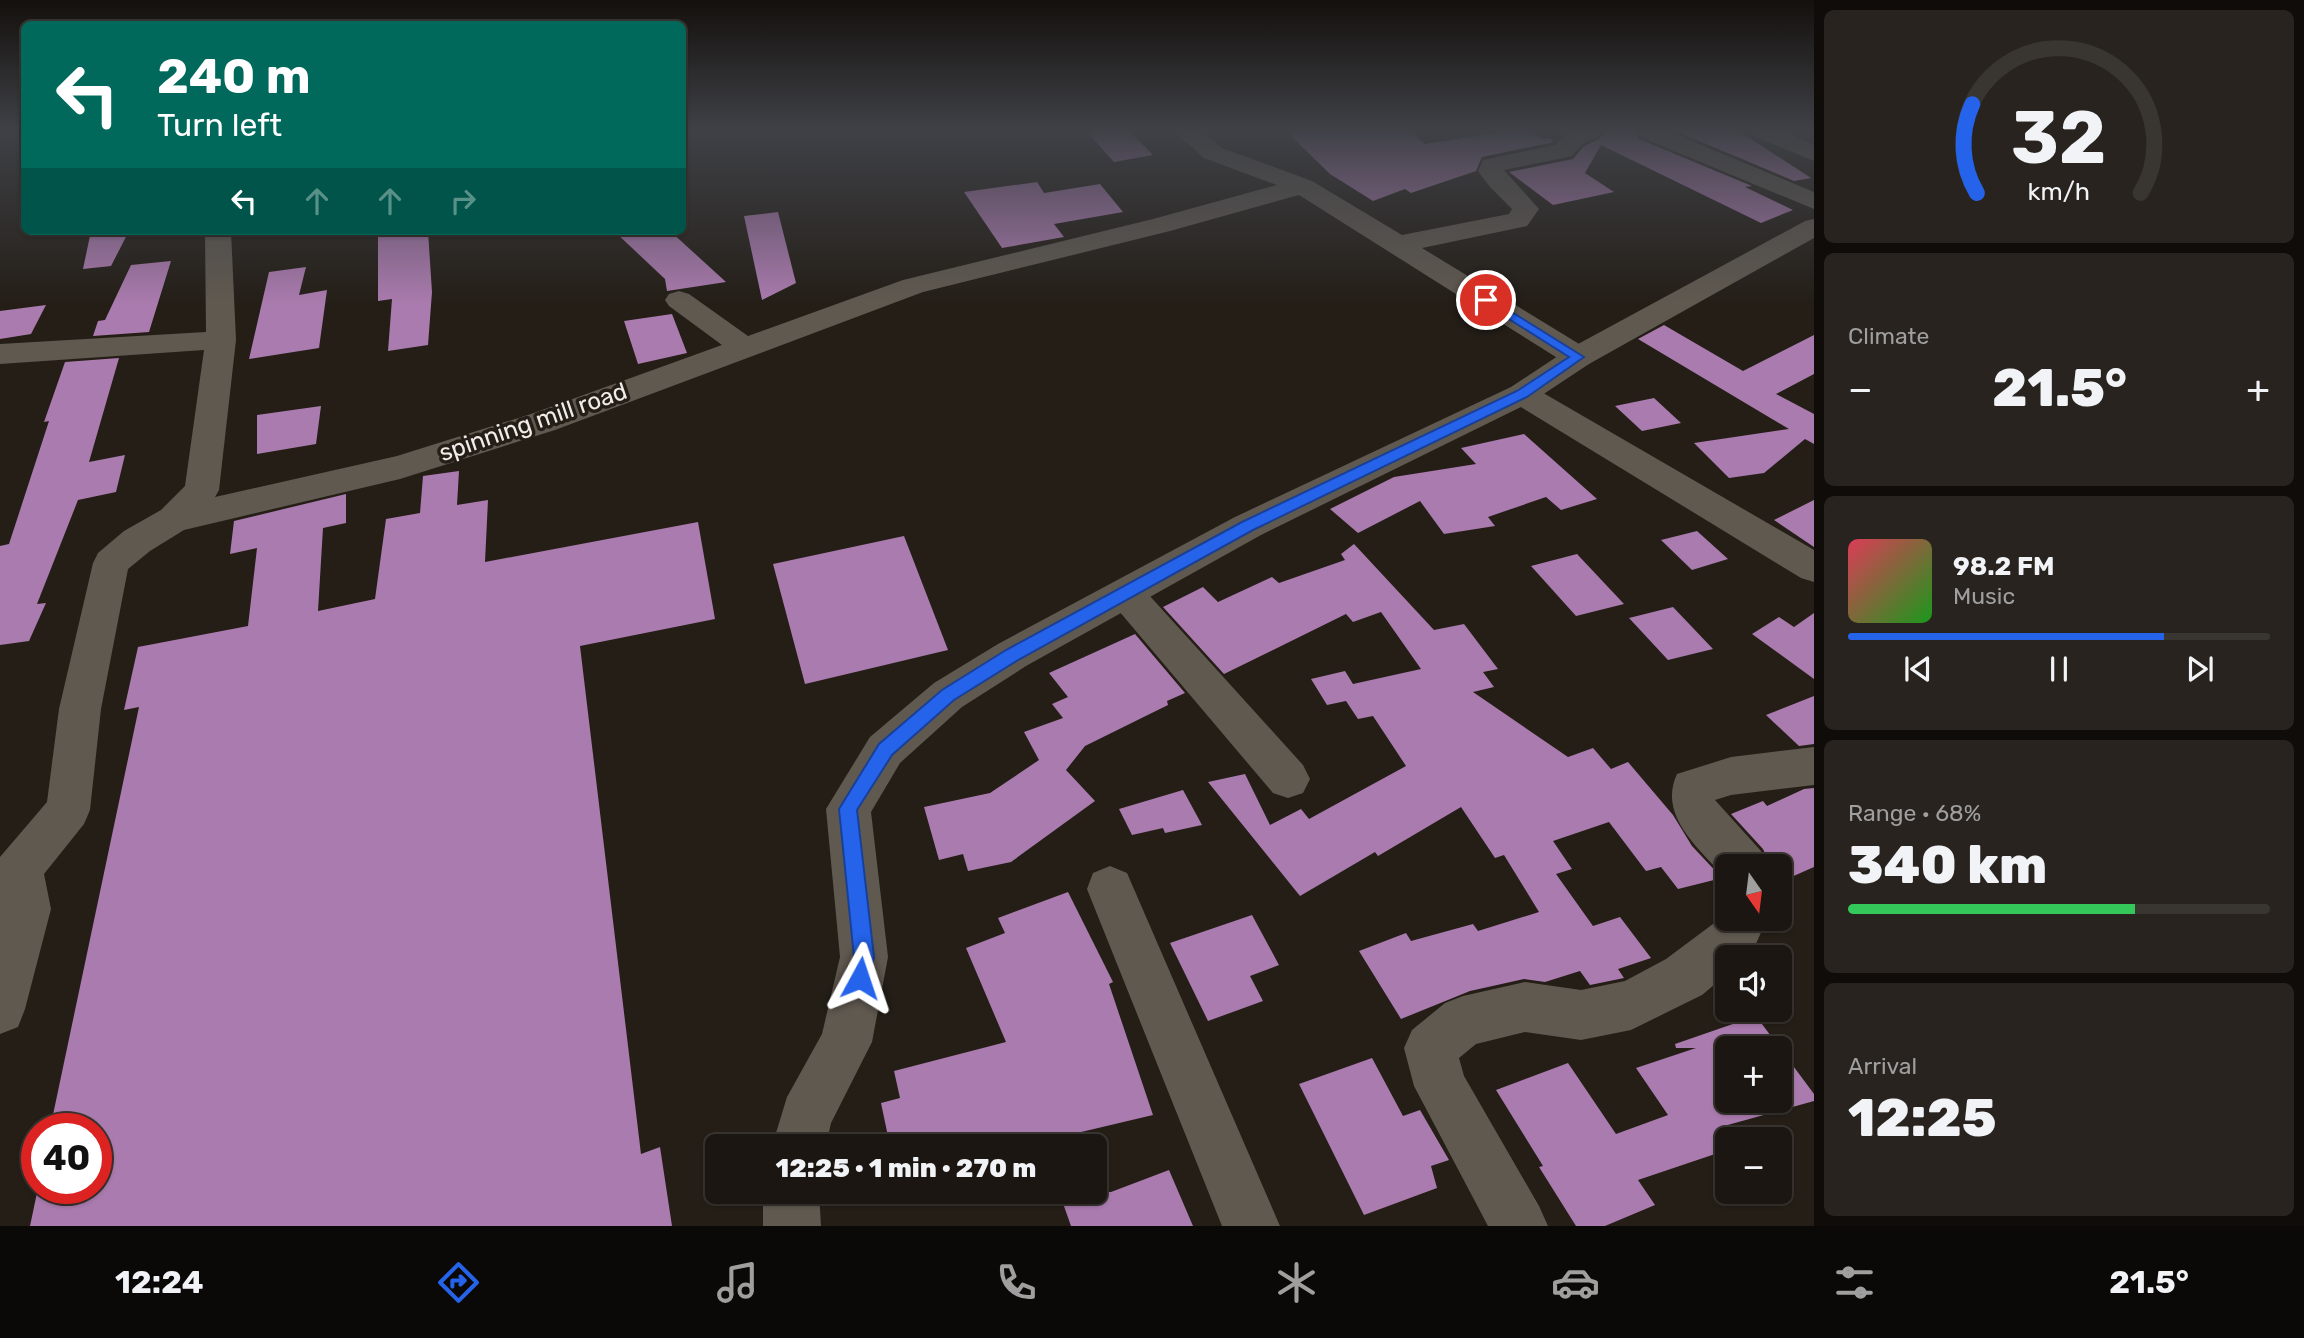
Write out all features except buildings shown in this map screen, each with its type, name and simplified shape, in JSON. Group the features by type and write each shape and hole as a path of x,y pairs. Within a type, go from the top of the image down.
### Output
{"street":[{"name":"spinning mill road","path":"3,889 68,810 80,709 111,563 137,541 174,519 400,467 543,422 913,286 1161,225 1292,189"},
{"path":"1309,189 1578,357"},
{"path":"1400,244 1518,220 1525,209 1516,196 1507,189"},
{"path":"1786,189 1814,201"},
{"path":"802,1134 806,1116 846,1042 864,957 848,809 885,750 948,695 1012,655 1248,526 1522,394 1578,357 1814,227"},
{"path":"174,519 202,490 221,340 218,235"},
{"path":"679,300 744,347"},
{"path":"0,354 221,340"},
{"path":"1522,394 1814,568"},
{"path":"1126,594 1288,779"},
{"path":"1734,854 1693,808 1692,788 1731,776 1814,766"},
{"path":"0,1009 27,909 20,872 3,889"},
{"path":"1110,889 1251,1226"},
{"path":"1520,1226 1440,1086 1430,1048 1463,1021 1525,1007 1581,1015 1631,1005 1684,976 1734,938 1737,931"},
{"path":"791,1204 792,1226"}],"route":[{"path":"860,978 864,957 848,809 885,750 948,695 1012,655 1248,526 1522,394 1578,357 1486,300"}]}
